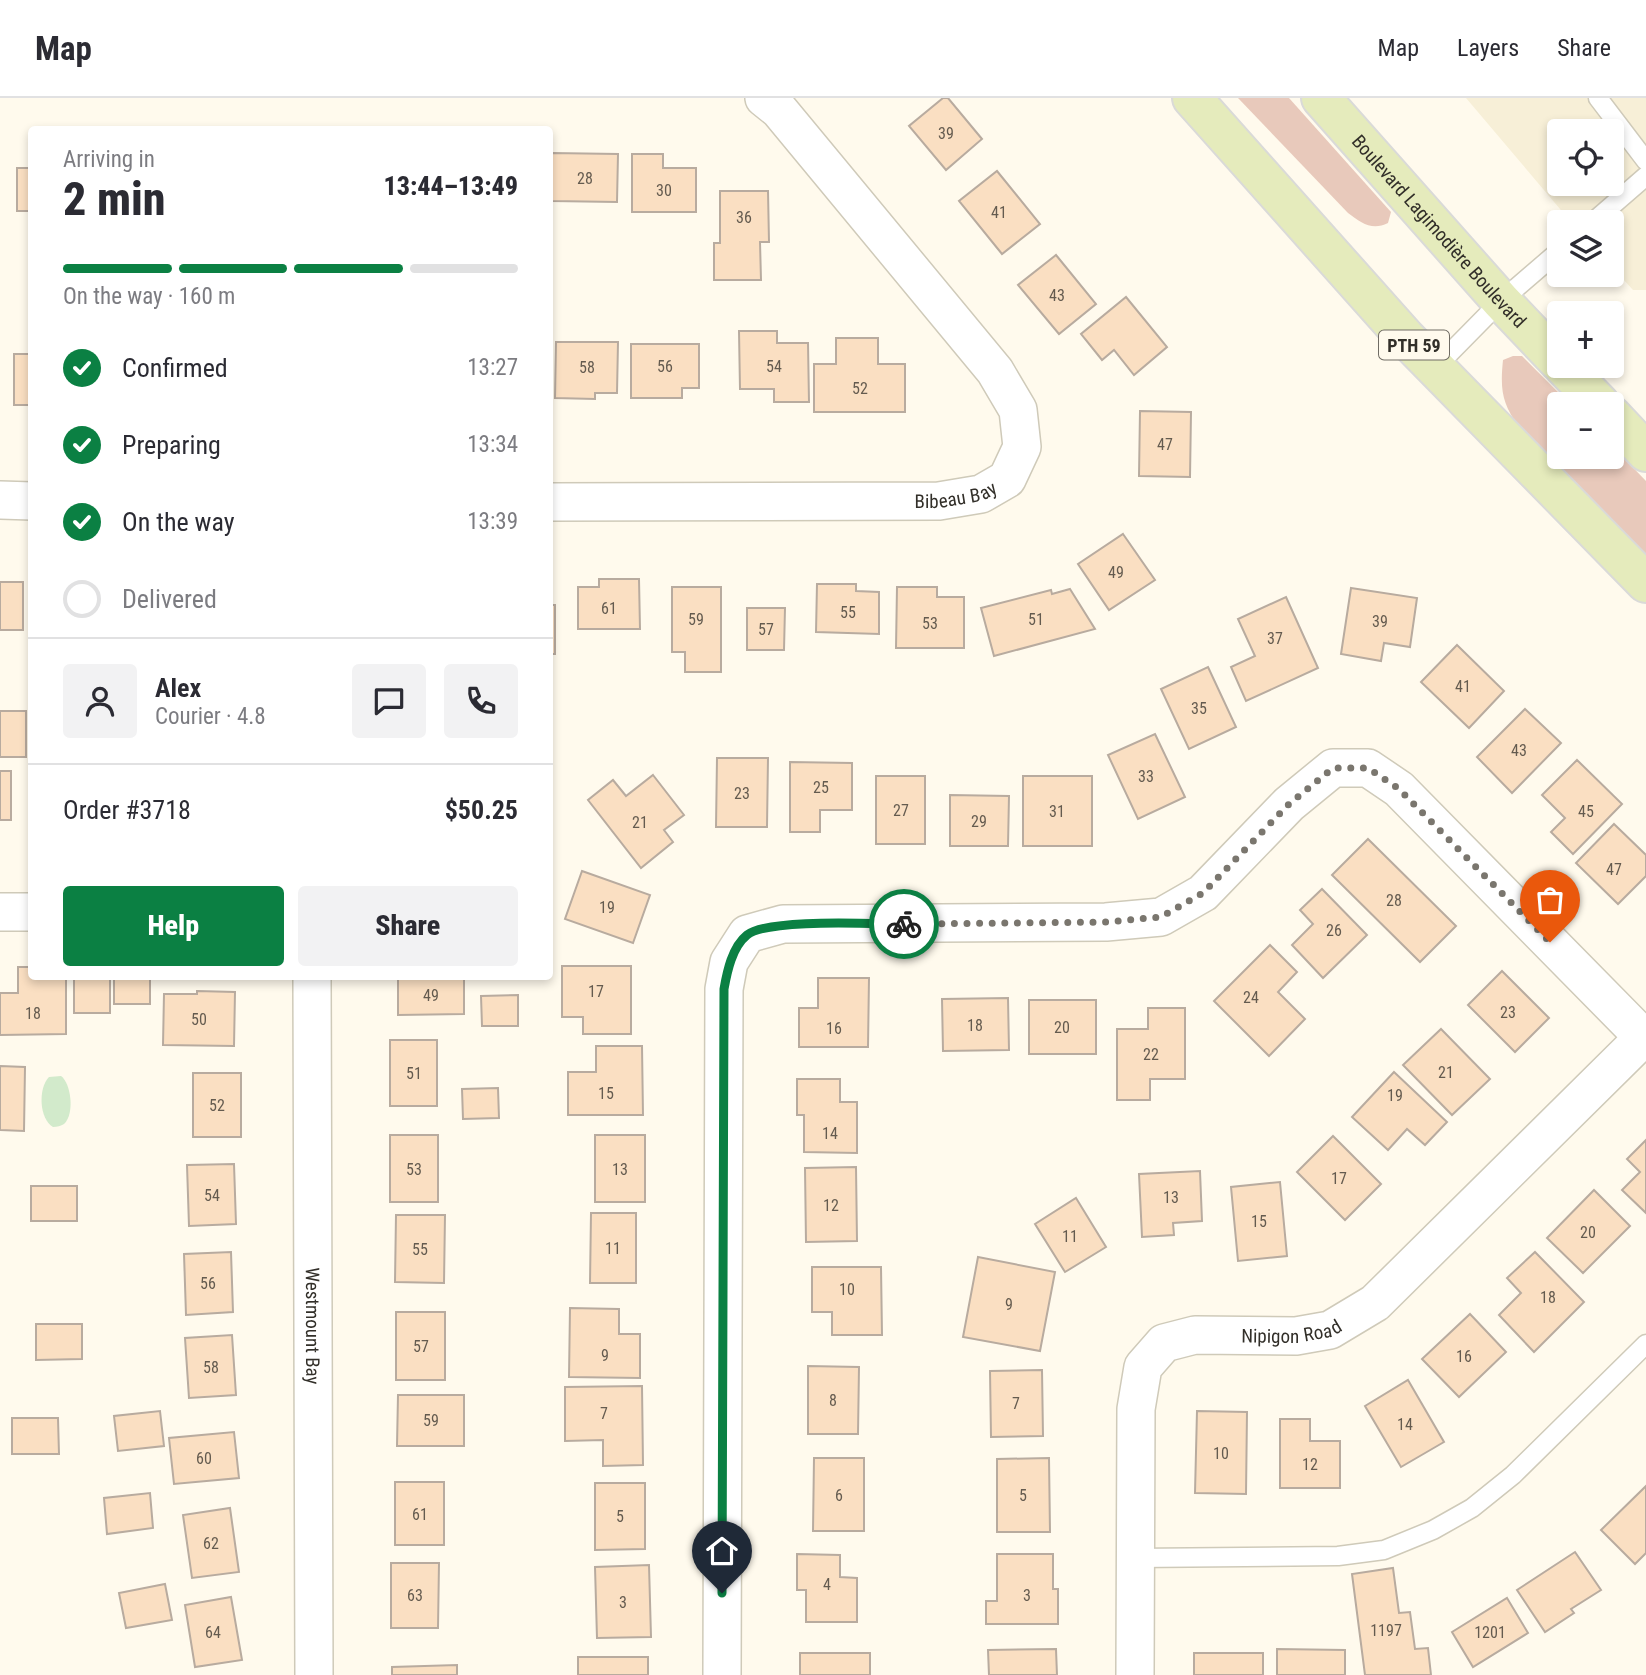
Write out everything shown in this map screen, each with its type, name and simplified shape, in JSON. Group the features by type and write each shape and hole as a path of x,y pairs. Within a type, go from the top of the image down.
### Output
{"main road":[{"name":"PTH 59","path":"1192,98 1435,368 1646,583"},
{"name":"Boulevard Lagimodière Boulevard","path":"1321,98 1547,349"},
{"path":"1575,378 1588,392"},
{"path":"1624,429 1646,452"}],"street":[{"name":"Bibeau Bay","path":"553,502 939,501 981,494 1007,479 1023,447 1018,410 995,371 779,110 764,98"},
{"path":"0,500 28,500"},
{"path":"722,1675 724,989 729,962 747,934 783,924 1106,922 1161,917 1203,893 1289,804 1333,768 1368,768 1399,789 1645,1039"},
{"path":"0,912 28,912"},
{"name":"Westmount Bay","path":"313,980 314,1675"},
{"name":"Nipigon Road","path":"1135,1675 1136,1409 1143,1367 1164,1343 1195,1335 1296,1336 1330,1330 1375,1303 1645,1039"}],"lane":[{"path":"1598,98 1646,161"},
{"path":"1606,210 1646,176"},
{"path":"1435,368 1501,301 1547,261"},
{"path":"1135,1558 1338,1556 1384,1550 1433,1530 1472,1508 1513,1475 1646,1344"}],"shaded area":[{"path":"1238,98 1289,98 1391,212 1388,223 1372,226 1362,223 1348,213"},
{"path":"1466,98 1646,98 1646,290 1633,290 1624,280 1624,210 1561,210 1549,196 1624,196 1624,119 1547,119 1547,194"},
{"path":"1522,356 1558,392 1547,392 1547,456 1519,427 1506,403 1502,380 1503,360"},
{"path":"1624,458 1646,481 1646,558 1560,469 1624,469"},
{"path":"61,1076 69,1092 70,1113 64,1124 53,1127 48,1123 43,1111 43,1088 49,1077"}],"building":[{"path":"943,98 948,98 982,139 946,170 909,126"},
{"path":"553,153 618,154 617,202 553,201"},
{"path":"632,154 663,154 663,168 696,168 696,212 632,212"},
{"path":"17,168 28,168 28,211 17,211"},
{"path":"997,171 1040,224 1002,254 959,201"},
{"path":"720,191 768,191 769,242 760,242 761,280 714,280 714,243 720,243"},
{"path":"1056,255 1096,304 1059,334 1018,285"},
{"path":"1126,297 1167,347 1134,375 1114,350 1102,360 1081,334"},
{"path":"739,331 777,331 777,343 808,343 809,402 774,402 774,389 740,389"},
{"path":"836,338 878,338 878,364 905,364 905,412 814,412 814,364 836,364"},
{"path":"556,342 618,342 617,393 595,393 595,399 555,398"},
{"path":"631,344 699,344 699,388 682,388 682,398 631,398"},
{"path":"14,354 28,354 28,405 14,405"},
{"path":"1140,411 1191,412 1190,477 1139,476"},
{"path":"1123,534 1155,580 1109,610 1078,564"},
{"path":"599,579 639,579 640,629 578,629 578,587 599,587"},
{"path":"0,582 23,582 23,630 0,630"},
{"path":"817,584 856,584 856,591 879,592 879,634 816,632"},
{"path":"672,587 721,587 721,672 685,672 685,652 672,652"},
{"path":"897,587 937,587 937,597 964,597 964,648 896,648"},
{"path":"1351,588 1417,598 1410,647 1384,643 1381,661 1341,654"},
{"path":"1070,589 1095,629 994,656 981,608 1051,590 1052,594"},
{"path":"1286,597 1318,668 1246,701 1231,667 1255,656 1238,619"},
{"path":"553,605 555,605 553,654"},
{"path":"747,608 785,608 784,650 747,650"},
{"path":"1457,645 1504,691 1469,728 1421,682"},
{"path":"1208,667 1236,727 1189,749 1161,689"},
{"path":"1525,709 1561,743 1512,793 1477,757"},
{"path":"0,711 26,711 26,757 0,757"},
{"path":"1155,734 1185,797 1138,819 1108,755"},
{"path":"717,758 768,758 767,827 716,827"},
{"path":"1577,760 1622,804 1573,854 1551,832 1565,818 1542,795"},
{"path":"790,762 852,763 852,810 820,810 820,832 790,832"},
{"path":"0,771 11,771 11,820 0,820"},
{"path":"653,775 684,815 664,830 673,842 641,868 588,800 613,780 626,796"},
{"path":"876,776 925,776 925,844 876,844"},
{"path":"1023,776 1092,776 1092,846 1023,846"},
{"path":"950,795 1009,796 1008,846 950,846"},
{"path":"1614,824 1646,855 1646,876 1618,904 1576,863"},
{"path":"1368,839 1456,926 1420,962 1332,875"},
{"path":"582,871 650,895 633,943 565,919"},
{"path":"1322,889 1367,935 1323,978 1292,945 1313,924 1300,910"},
{"path":"1270,945 1297,972 1278,992 1305,1019 1269,1056 1214,1001"},
{"path":"562,966 631,966 631,1034 583,1034 583,1017 562,1017"},
{"path":"18,967 28,967 28,980 66,980 66,1034 0,1035 0,993 18,993"},
{"path":"1502,971 1549,1018 1515,1052 1468,1005"},
{"path":"818,978 869,978 868,1047 799,1047 799,1008 818,1008"},
{"path":"74,980 110,980 110,1013 74,1013"},
{"path":"114,980 150,980 150,1004 114,1004"},
{"path":"398,980 464,980 464,1014 398,1015"},
{"path":"197,991 235,992 234,1046 163,1045 164,994 197,994"},
{"path":"518,995 518,1026 482,1026 481,996"},
{"path":"1008,998 1009,1050 943,1051 942,999"},
{"path":"1029,1000 1096,1000 1096,1054 1029,1054"},
{"path":"1148,1008 1185,1008 1185,1079 1150,1079 1150,1100 1117,1100 1117,1029 1148,1029"},
{"path":"1441,1029 1490,1079 1452,1115 1403,1065"},
{"path":"390,1040 437,1040 437,1106 390,1106"},
{"path":"596,1046 642,1046 643,1115 568,1115 568,1072 596,1072"},
{"path":"0,1066 25,1067 24,1131 0,1130"},
{"path":"1394,1072 1447,1122 1425,1145 1407,1129 1388,1150 1352,1117"},
{"path":"193,1073 241,1073 241,1137 193,1137"},
{"path":"797,1079 840,1079 840,1102 857,1102 857,1153 804,1152 804,1115 797,1115"},
{"path":"498,1088 499,1118 463,1119 462,1089"},
{"path":"390,1135 438,1135 438,1202 390,1202"},
{"path":"595,1135 645,1135 645,1202 595,1202"},
{"path":"1333,1136 1381,1184 1345,1220 1297,1172"},
{"path":"1646,1140 1646,1213 1622,1190 1640,1172 1627,1159"},
{"path":"234,1164 236,1224 189,1226 187,1165"},
{"path":"856,1167 857,1241 806,1242 805,1168"},
{"path":"1200,1171 1202,1221 1173,1223 1174,1235 1142,1237 1139,1174"},
{"path":"1280,1182 1287,1256 1238,1261 1231,1187"},
{"path":"31,1186 77,1186 77,1221 31,1221"},
{"path":"1594,1190 1630,1226 1583,1273 1547,1238"},
{"path":"1076,1198 1106,1247 1065,1272 1035,1224"},
{"path":"591,1213 636,1213 636,1283 590,1283"},
{"path":"396,1215 445,1215 444,1283 395,1282"},
{"path":"231,1252 233,1312 186,1315 184,1254"},
{"path":"1535,1252 1584,1302 1534,1352 1499,1315 1521,1293 1507,1278"},
{"path":"978,1257 1055,1272 1040,1351 963,1337"},
{"path":"812,1267 881,1267 882,1335 832,1335 832,1312 812,1312"},
{"path":"570,1308 619,1309 619,1334 640,1334 640,1378 569,1377"},
{"path":"396,1312 445,1312 445,1380 396,1380"},
{"path":"1470,1314 1506,1352 1459,1397 1422,1359"},
{"path":"36,1324 82,1324 82,1359 36,1360"},
{"path":"232,1335 236,1395 189,1398 185,1338"},
{"path":"808,1366 859,1367 858,1434 808,1434"},
{"path":"1042,1370 1043,1436 991,1437 990,1371"},
{"path":"1408,1380 1444,1442 1401,1467 1365,1406"},
{"path":"642,1386 643,1465 603,1466 603,1440 565,1441 565,1387"},
{"path":"398,1395 464,1395 464,1446 397,1446"},
{"path":"160,1411 164,1446 118,1451 114,1416"},
{"path":"1197,1411 1247,1412 1246,1494 1195,1493"},
{"path":"12,1418 58,1418 59,1454 12,1454"},
{"path":"1280,1419 1310,1419 1310,1441 1340,1441 1340,1488 1280,1488"},
{"path":"234,1432 239,1478 174,1484 169,1438"},
{"path":"814,1458 864,1458 864,1531 813,1531"},
{"path":"1049,1458 1050,1532 997,1532 997,1459"},
{"path":"395,1482 444,1482 444,1545 395,1545"},
{"path":"595,1483 645,1483 645,1549 595,1550"},
{"path":"1646,1486 1646,1553 1635,1564 1601,1530"},
{"path":"150,1493 153,1528 107,1534 104,1498"},
{"path":"230,1508 239,1572 192,1578 183,1515"},
{"path":"1575,1552 1601,1590 1571,1609 1574,1613 1545,1632 1517,1590"},
{"path":"797,1554 840,1555 840,1577 857,1578 857,1622 806,1622 806,1590 797,1590"},
{"path":"997,1554 1053,1554 1053,1589 1058,1589 1058,1624 986,1624 986,1601 997,1601"},
{"path":"391,1563 439,1563 438,1628 391,1628"},
{"path":"649,1565 651,1637 597,1638 595,1567"},
{"path":"1393,1568 1399,1613 1410,1612 1415,1649 1428,1648 1431,1675 1365,1675 1352,1574"},
{"path":"165,1584 172,1620 126,1628 119,1593"},
{"path":"231,1597 242,1660 195,1667 185,1605"},
{"path":"1507,1598 1528,1633 1473,1667 1452,1632"},
{"path":"1056,1649 1057,1675 989,1675 988,1650"},
{"path":"1277,1649 1345,1650 1345,1675 1277,1675"},
{"path":"800,1653 870,1653 870,1675 800,1675"},
{"path":"1194,1653 1263,1653 1263,1675 1194,1675"},
{"path":"578,1657 648,1657 648,1675 578,1675"},
{"path":"457,1665 457,1675 392,1675 392,1667"}],"way so far":[{"path":"904,924 1106,922 1161,917 1203,893 1289,804 1333,768 1368,768 1399,789 1550,942"}],"route":[{"path":"722,1593 724,989 729,962 747,934 783,924 904,924"}]}
